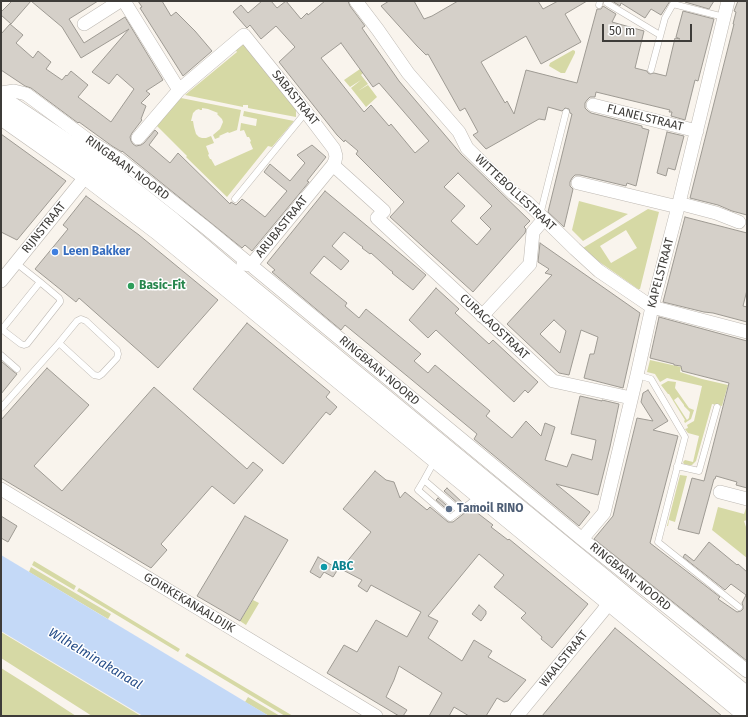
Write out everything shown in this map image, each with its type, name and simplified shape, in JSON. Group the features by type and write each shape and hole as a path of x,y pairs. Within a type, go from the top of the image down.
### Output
{"main road":[{"name":"RINGBAAN-NOORD","path":"1,99 109,171 172,221 247,285 747,696"},
{"path":"1,116 82,180 158,231 747,715"},
{"name":"RINGBAAN-NOORD","path":"82,180 88,172 94,171 157,217 172,221"}],"street":[{"path":"84,24 120,1"},
{"path":"124,1 179,90 138,138"},
{"name":"WITTEBOLLESTRAAT","path":"356,1 408,73 459,132 467,148 513,193 527,202 599,271 652,307 747,332"},
{"name":"KAPELSTRAAT","path":"582,539 604,513 652,307 728,1"},
{"name":"SABASTRAAT","path":"179,90 244,35 334,149 336,156 333,164"},
{"name":"RINGBAAN-NOORD","path":"1,93 14,91 26,94 88,140 120,160 206,228 582,539 747,671"},
{"name":"FLANELSTRAAT","path":"593,106 696,131"},
{"name":"ARUBASTRAAT","path":"221,263 232,265 241,263 251,265 333,164"},
{"name":"CURACAOSTRAAT","path":"333,164 384,211 377,218 553,381 631,398"},
{"name":"RIJNSTRAAT","path":"1,281 82,180"},
{"path":"578,183 716,213 739,222"},
{"path":"482,316 530,264 533,232 542,217"},
{"name":"GOIRKEKANAALDIJK","path":"1,489 376,716"},
{"path":"720,492 747,499"},
{"name":"WAALSTRAAT","path":"517,716 609,602"}],"lane":[{"path":"607,3 660,35"},
{"path":"651,70 665,18 673,4 724,17"},
{"path":"235,199 306,112"},
{"path":"542,217 566,112"},
{"path":"16,263 40,282 59,298 60,302 27,344 24,345 4,331 3,328 40,282"},
{"path":"1,408 58,343 81,319 86,321 117,350 118,354 117,358 99,376 94,375 58,343"},
{"path":"1,356 17,369"},
{"path":"637,375 651,379 685,436 658,542 739,607"},
{"path":"677,466 699,471 717,406"},
{"path":"436,459 418,490 450,518 480,496"},
{"path":"424,480 460,511"}],"green space":[{"path":"244,45 296,109 296,117 248,108 248,105 243,105 243,107 185,95 237,52 235,49"},
{"path":"573,50 575,53 565,73 561,73 549,66 550,63"},
{"path":"360,69 363,73 361,75 368,84 358,91 368,85 377,97 366,107 351,88 361,80 350,87 344,80"},
{"path":"181,98 241,110 237,130 228,132 215,139 213,135 220,129 223,122 217,114 218,113 202,108 202,110 196,110 193,113 191,121 193,121 196,134 202,138 211,136 214,143 206,146 208,155 215,166 253,149 250,142 251,141 249,137 247,137 244,130 240,131 241,123 256,126 257,119 243,116 244,111 294,121 272,147 268,146 227,197 155,124"},
{"path":"579,201 628,214 583,241 572,230"},
{"path":"648,209 659,212 640,289 598,261 583,248","holes":["626,230 637,248 611,263 600,246"]},
{"path":"650,360 681,367 680,372 728,385 722,406 712,404 696,461 692,465 684,464 683,462 685,460 693,462 699,436 688,433 685,429 688,428 687,425 694,421 702,386 667,378 660,382 655,374 647,372"},
{"path":"668,381 676,382 675,388 689,408 694,410 691,419 685,423 685,420 669,394 661,385","holes":["678,397 690,412 687,420 674,400"]},
{"path":"680,475 687,476 675,522 669,520 667,526"},
{"path":"747,505 747,520 744,521 747,530 747,558 712,530 718,507 744,514"},
{"path":"34,561 76,586 74,590 32,565"},
{"path":"31,567 111,614 108,619 29,572"},
{"path":"79,588 180,649 178,652 77,591"},
{"path":"253,600 259,603 246,625 240,621"},
{"path":"1,632 141,716 92,716 1,658"},
{"path":"187,653 293,716 285,716 185,656"},
{"path":"1,668 33,688 76,716 1,716"},
{"path":"248,697 280,716 269,716 245,702"}],"water":[{"name":"Wilhelminakanaal","path":"1,555 269,716 143,716 1,631"}],"building":[{"path":"12,1 31,1 11,24 1,15 1,12"},
{"path":"31,1 98,1 69,19 84,43 125,17 163,80 146,91 150,94 141,103 146,106 141,119 142,120 130,137 131,141 136,146 141,145 155,130 158,133 149,145 170,163 178,153 230,204 231,202 236,205 242,199 265,217 287,191 264,172 270,164 290,181 305,163 297,155 312,145 326,157 307,181 309,182 252,251 245,245 242,248 122,151 112,146 79,122 78,123 31,88 25,86 1,70 1,34 10,24 23,35 16,43 33,58 38,51 51,62 46,69 62,80 71,71 88,85 78,97 111,122 134,89 117,74 109,84 92,72 129,29 81,58 62,27"},
{"path":"138,1 162,1 171,16 176,12 212,51 183,76 140,8 142,7"},
{"path":"262,1 271,1 277,8 286,1 301,19 325,1 348,1 365,26 362,28 399,81 461,154 530,221 524,227 526,229 525,233 473,292 390,217 404,202 356,154 358,151 345,140 344,142 337,135 279,62 295,47 276,26 261,39 250,25 247,28 233,12 241,5 248,13","holes":["341,43 373,87 379,83 429,141 415,153 391,124 389,126 371,105 364,112 321,58","458,173 492,206 480,218 491,229 477,245 451,221 465,206 444,187"]},
{"path":"389,1 414,1 424,19 458,1 538,1 543,9 558,1 587,1 565,14 581,42 541,64 526,36 481,62 505,103 507,101 514,114 526,70 577,83 597,9 601,9 603,6 616,14 612,22 644,31 635,68 647,71 650,74 654,73 666,76 675,38 680,39 676,37 683,11 714,19 698,81 695,80 685,120 671,116 672,112 669,112 670,110 596,92 595,97 590,97 587,100 585,103 585,108 591,113 642,126 642,128 649,130 636,186 627,183 626,186 575,175 570,182 570,186 573,189 564,227 548,212 572,114 570,113 569,109 565,108 562,111 548,107 545,120 539,119 486,149 473,135 478,132 465,108 460,111 428,54 426,55 417,46 381,6"},
{"path":"612,1 670,1 661,15 651,9 645,18 621,3 620,6"},
{"path":"685,1 714,1 709,9"},
{"path":"738,1 747,1 747,215 718,205 690,198 734,24 736,12 734,11"},
{"path":"667,132 684,136 675,170 668,168 666,176 657,173"},
{"path":"1,134 66,181 17,240 1,232"},
{"path":"325,191 426,275 413,290 371,253 370,254 362,248 363,247 344,232 332,246 349,261 341,270 324,256 310,273 347,303 345,306 359,318 366,309 421,354 414,361 428,373 435,365 490,411 486,416 512,438 526,421 541,436 545,423 555,427 545,460 567,467 572,454 592,460 596,440 571,434 580,396 619,404 598,495 556,484 590,512 579,526 474,439 477,434 412,380 345,325 341,330 272,272 275,270 267,263"},
{"path":"86,196 139,235 218,300 158,368 79,298 76,302 35,269 68,229 63,225"},
{"path":"685,217 747,233 747,290 743,306 747,307 747,322 663,302"},
{"path":"540,243 640,313 623,388 584,378 590,354 594,354 598,337 581,330 569,375 559,373 507,324 552,275 545,273 549,269 538,262","holes":["554,320 566,331 560,353 540,334"]},
{"path":"436,288 459,309 455,313 489,344 493,340 538,382 528,393 525,390 514,402 436,330 428,338 409,320"},
{"path":"659,317 747,341 747,488 736,485 737,482 716,476 699,534 678,529 692,478 704,481 729,383 682,371 681,366 650,358"},
{"path":"247,323 330,392 326,397 337,407 330,415 326,412 283,464 193,389"},
{"path":"1,361 17,374 1,394"},
{"path":"47,368 89,405 34,466 62,491 154,387 247,469 253,462 263,470 234,504 212,486 161,544 167,550 151,568 1,478 1,420"},
{"path":"648,390 668,421 653,430 678,436 650,543 720,597 718,599 737,612 743,609 742,603 746,595 731,584 725,590 683,557 685,554 694,561 709,542 747,572 747,661 594,539 613,516 637,418 653,421 641,402 643,393"},
{"path":"375,471 386,480 394,482 400,498 405,492 427,510 430,507 448,522 453,522 471,508 493,525 491,527 508,540 509,539 588,604 552,648 521,618 526,613 494,587 504,575 479,554 428,616 438,621 428,638 462,661 474,640 492,651 488,657 526,680 508,701 504,702 497,698 486,716 469,716 454,707 449,716 429,716 442,693 399,666 386,697 407,710 403,716 399,716 327,673 344,645 357,652 376,620 407,637 421,612 371,585 367,592 358,586 362,580 341,569 371,532 343,509"},
{"path":"447,488 463,503 460,505 444,491"},
{"path":"438,498 453,511 450,512 436,500"},
{"path":"1,516 17,526 8,542 1,538"},
{"path":"245,516 288,540 240,621 197,596"},
{"name":"ABC","path":"318,557 338,569 333,577 324,572 320,578 310,572"},
{"path":"479,605 486,611 486,614 481,621 472,614"},
{"path":"615,628 722,716 542,716"}],"place":[{"name":"Leen Bakker","path":"55,252"},
{"name":"Basic-Fit","path":"131,286"},
{"name":"Tamoil RINO","path":"449,509"},
{"name":"ABC","path":"324,567"}]}
